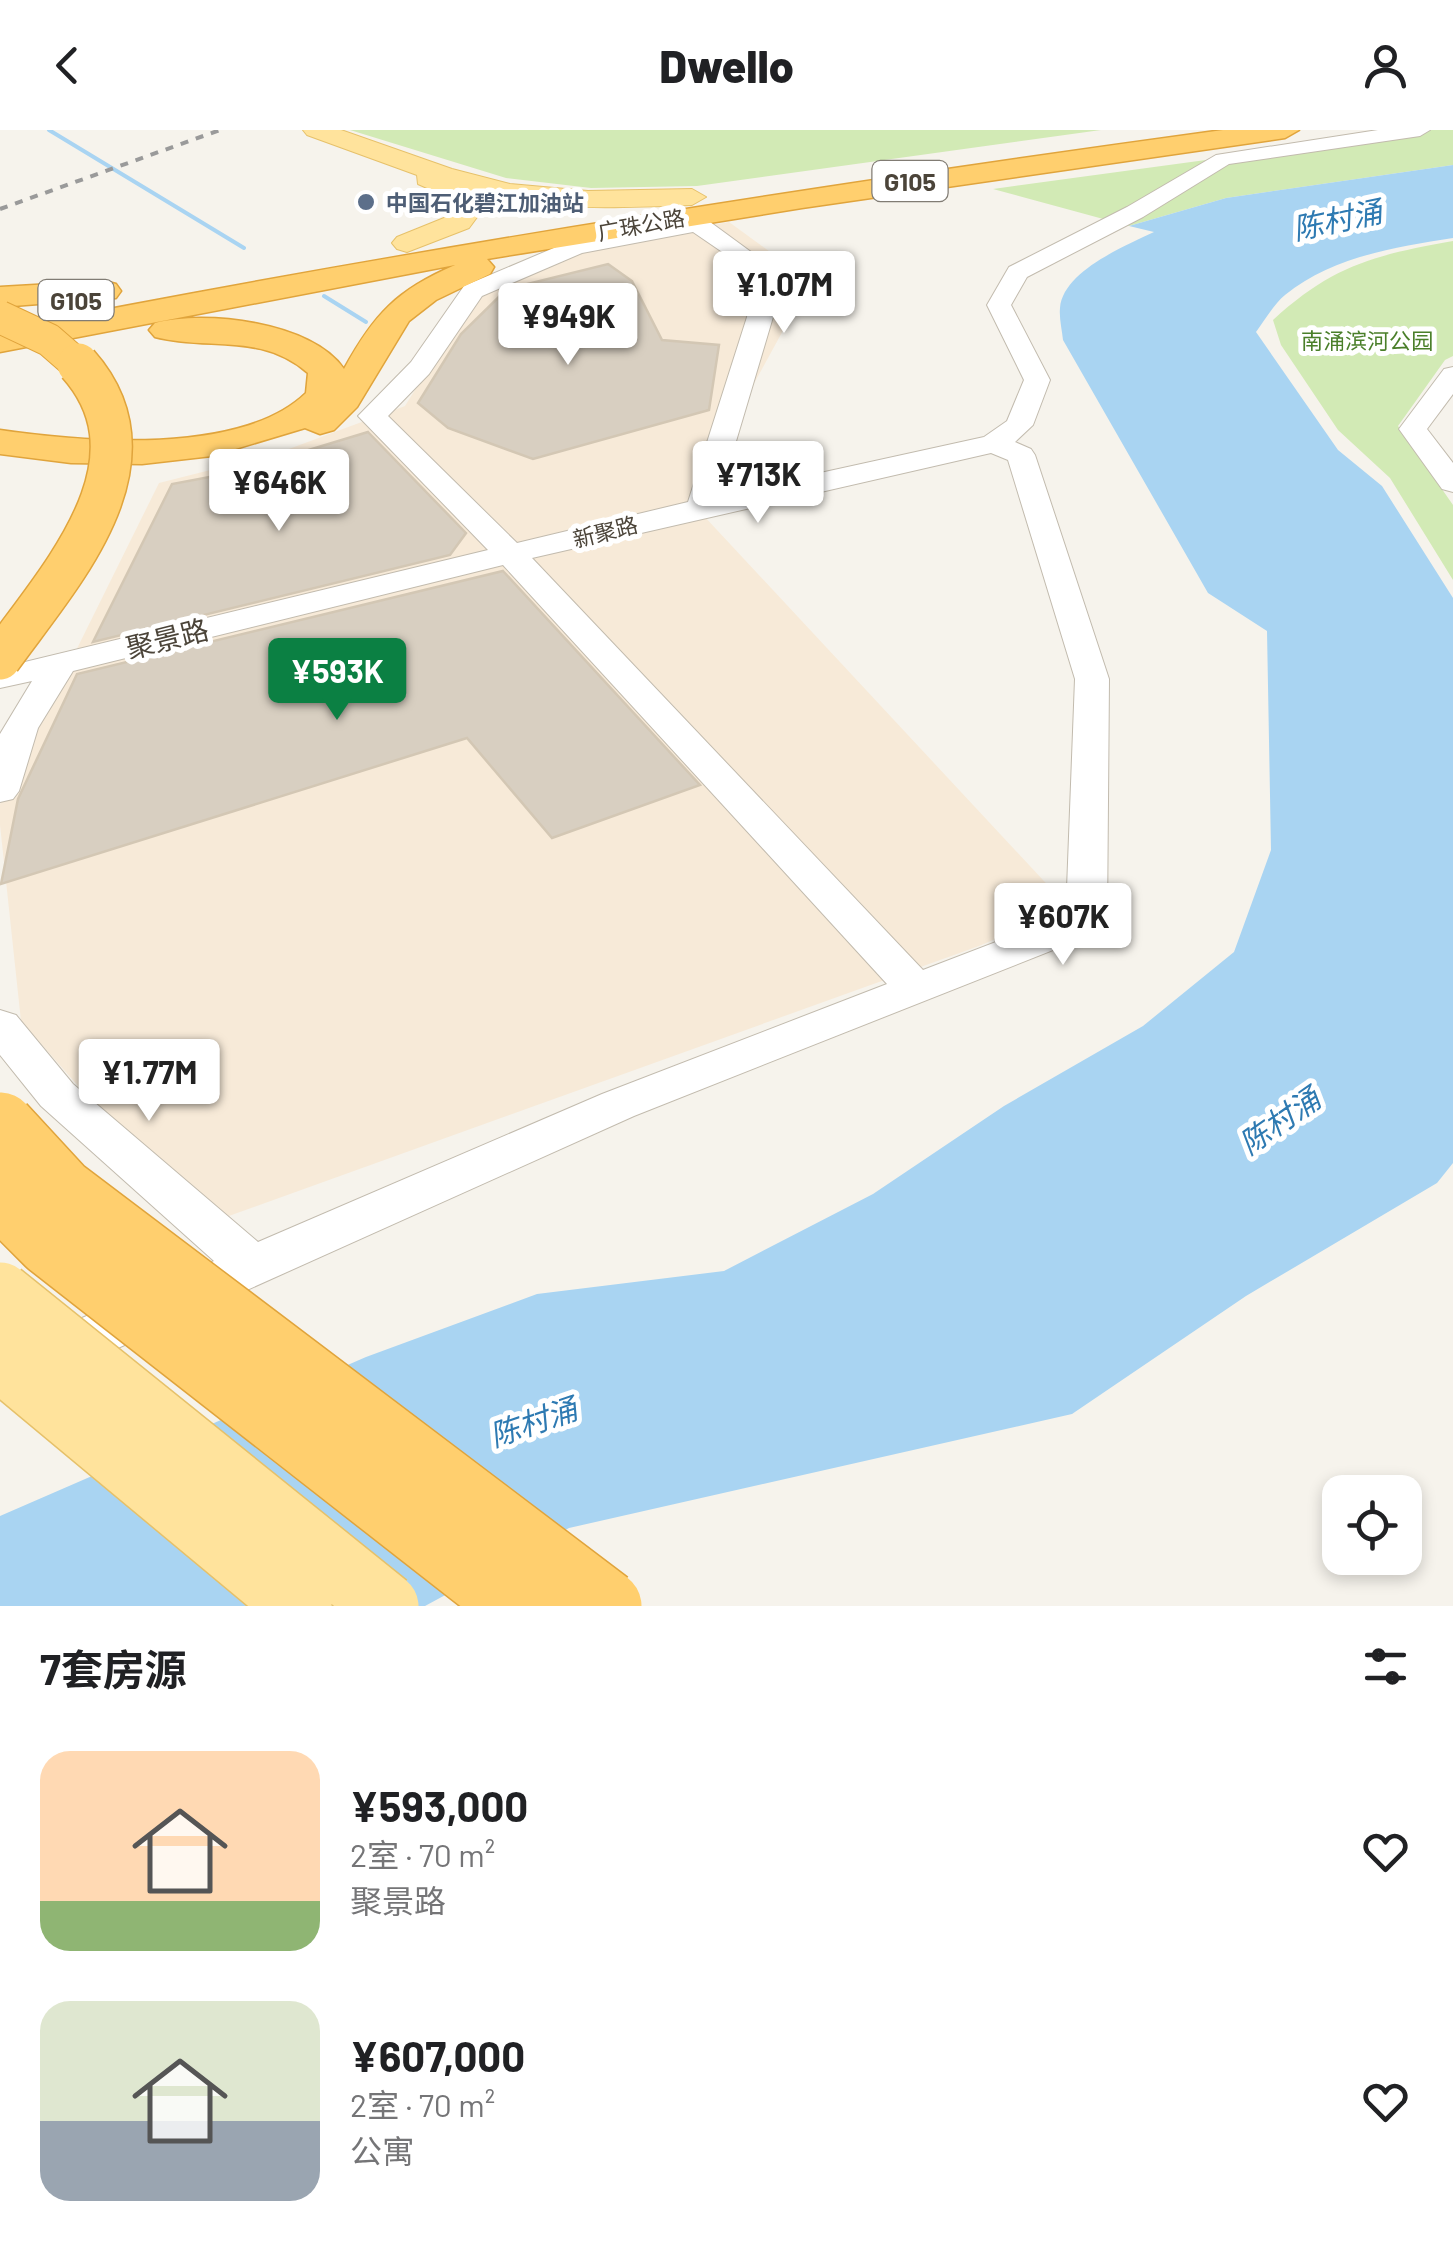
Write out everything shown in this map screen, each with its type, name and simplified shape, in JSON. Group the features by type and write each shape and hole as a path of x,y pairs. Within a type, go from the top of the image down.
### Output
{"highway":[{"name":"广珠公路","path":"0,344 692,212 1182,130"},
{"name":"广珠公路","path":"0,315 408,242 692,212 1285,130"},
{"path":"0,455 52,463 131,464 196,460 268,444 324,420 350,394 370,352 398,312 453,278 536,242"},
{"path":"0,297 152,288"},
{"path":"0,315 51,341 82,368 103,398 112,442 106,490 80,542 0,658"},
{"path":"0,344 150,330 217,330 270,337 309,352 327,370 324,393 303,415 254,435 193,450 64,452 0,442"},
{"path":"29,1112 60,1193 606,1606"},
{"path":"0,1190 52,1241 518,1606"}],"main road":[{"path":"291,130 457,188 468,199 470,210 460,222 408,242"},
{"path":"316,130 485,187 692,212"},
{"path":"0,1295 386,1606"},
{"path":"0,1357 299,1606"}],"street":[{"path":"994,444 1019,425 1037,380 999,305 1018,272 1134,212 1223,159 1420,130"},
{"path":"701,508 760,317 765,271 692,212 576,247 473,291 420,368 372,416 507,552 916,989"},
{"path":"1451,474 1413,429 1453,376"},
{"path":"0,1377 618,1105 1086,922 1092,679 1021,455 994,444"},
{"name":"新聚路","path":"507,552 994,444"},
{"name":"聚景路","path":"0,678 507,552"},
{"name":"聚景路","path":"0,669 507,552"},
{"path":"1,782 20,728 60,664"},
{"path":"0,1025 29,1112"},
{"path":"0,1100 29,1112 254,1266"}],"shaded area":[{"path":"729,222 810,281 690,501 1069,908 979,946 201,1226 21,1021 0,825 0,804 159,483 278,453 405,406 454,327 487,291 573,252"}],"green space":[{"path":"350,130 1101,130 697,186 591,188 506,178"},
{"path":"1427,130 1453,130 1453,165 1226,198 1129,226 993,189"},
{"name":"南涌滨河公园","path":"1453,241 1453,356 1445,360 1398,426 1453,505 1453,580 1390,478 1338,430 1281,345 1273,320 1315,286 1356,265"}],"water":[{"name":"陈村涌","path":"1453,165 1453,238 1387,250 1323,271 1285,295 1256,332 1338,450 1382,486 1453,598 1453,1163 1437,1183 1246,1296 1072,1414 569,1528 425,1606 0,1606 0,1516 366,1357 537,1294 724,1271 873,1194 1004,1106 1143,1026 1234,952 1271,850 1267,631 1208,593 1063,340 1060,308 1072,282 1083,271 1154,232 1129,226 1226,198"}],"building":[{"path":"608,264 632,281 662,340 719,345 709,410 533,459 448,428 418,403 461,334 507,289"},
{"path":"368,432 466,533 450,555 93,642 172,484 236,472"},
{"path":"503,571 700,785 552,838 467,738 1,884 18,799 77,674"}],"waterway":[{"path":"49,130 244,248"},
{"path":"324,296 366,322"}],"railway":[{"path":"0,209 220,130"}],"place":[{"name":"中国石化碧江加油站","path":"366,202"}]}
